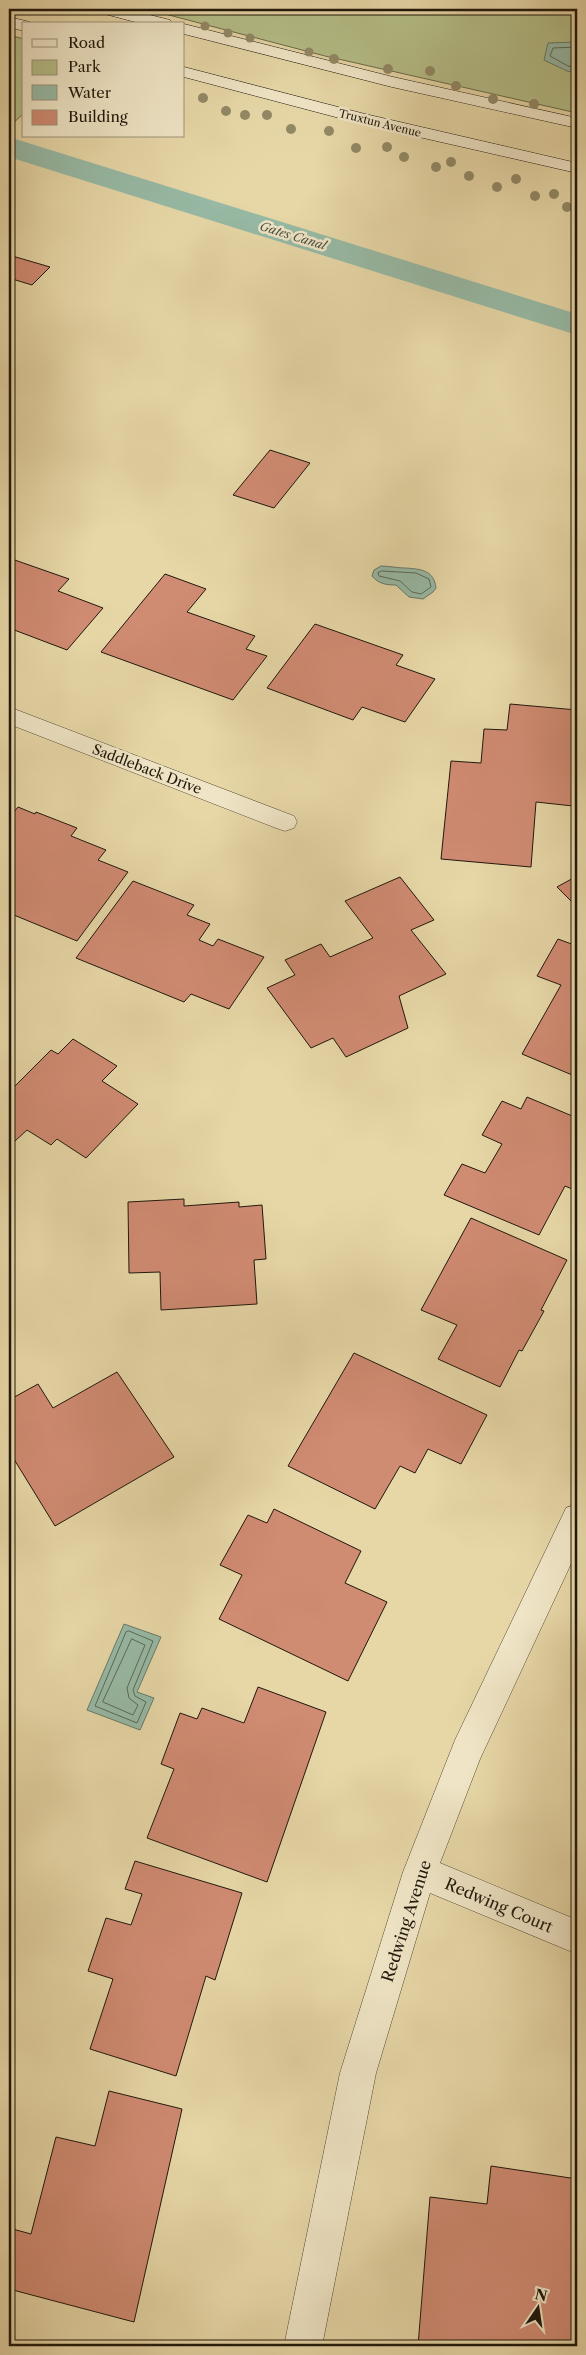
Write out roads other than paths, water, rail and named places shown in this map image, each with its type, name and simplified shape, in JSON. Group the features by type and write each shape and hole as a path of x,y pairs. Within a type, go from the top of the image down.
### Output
{"main road":[{"path":"107,9 156,22"},
{"path":"9,22 22,25"},
{"path":"185,29 392,82 577,123"},
{"name":"Truxtun Avenue","path":"185,72 362,119 577,168"},
{"name":"Saddleback Drive","path":"9,716 285,822"},
{"name":"Redwing Avenue","path":"303,2346 358,2073 420,1872 467,1752 577,1518"},
{"name":"Redwing Court","path":"420,1872 577,1937"}],"water":[{"path":"577,42 577,73 567,71 544,60 548,43"},
{"path":"381,566 416,569 426,572 433,577 436,588 423,599 409,597 396,585 383,584 372,576 374,570"},
{"path":"124,1624 161,1637 137,1692 154,1698 140,1730 87,1710"}],"waterway":[{"name":"Gates Canal","path":"9,147 577,325"}]}
